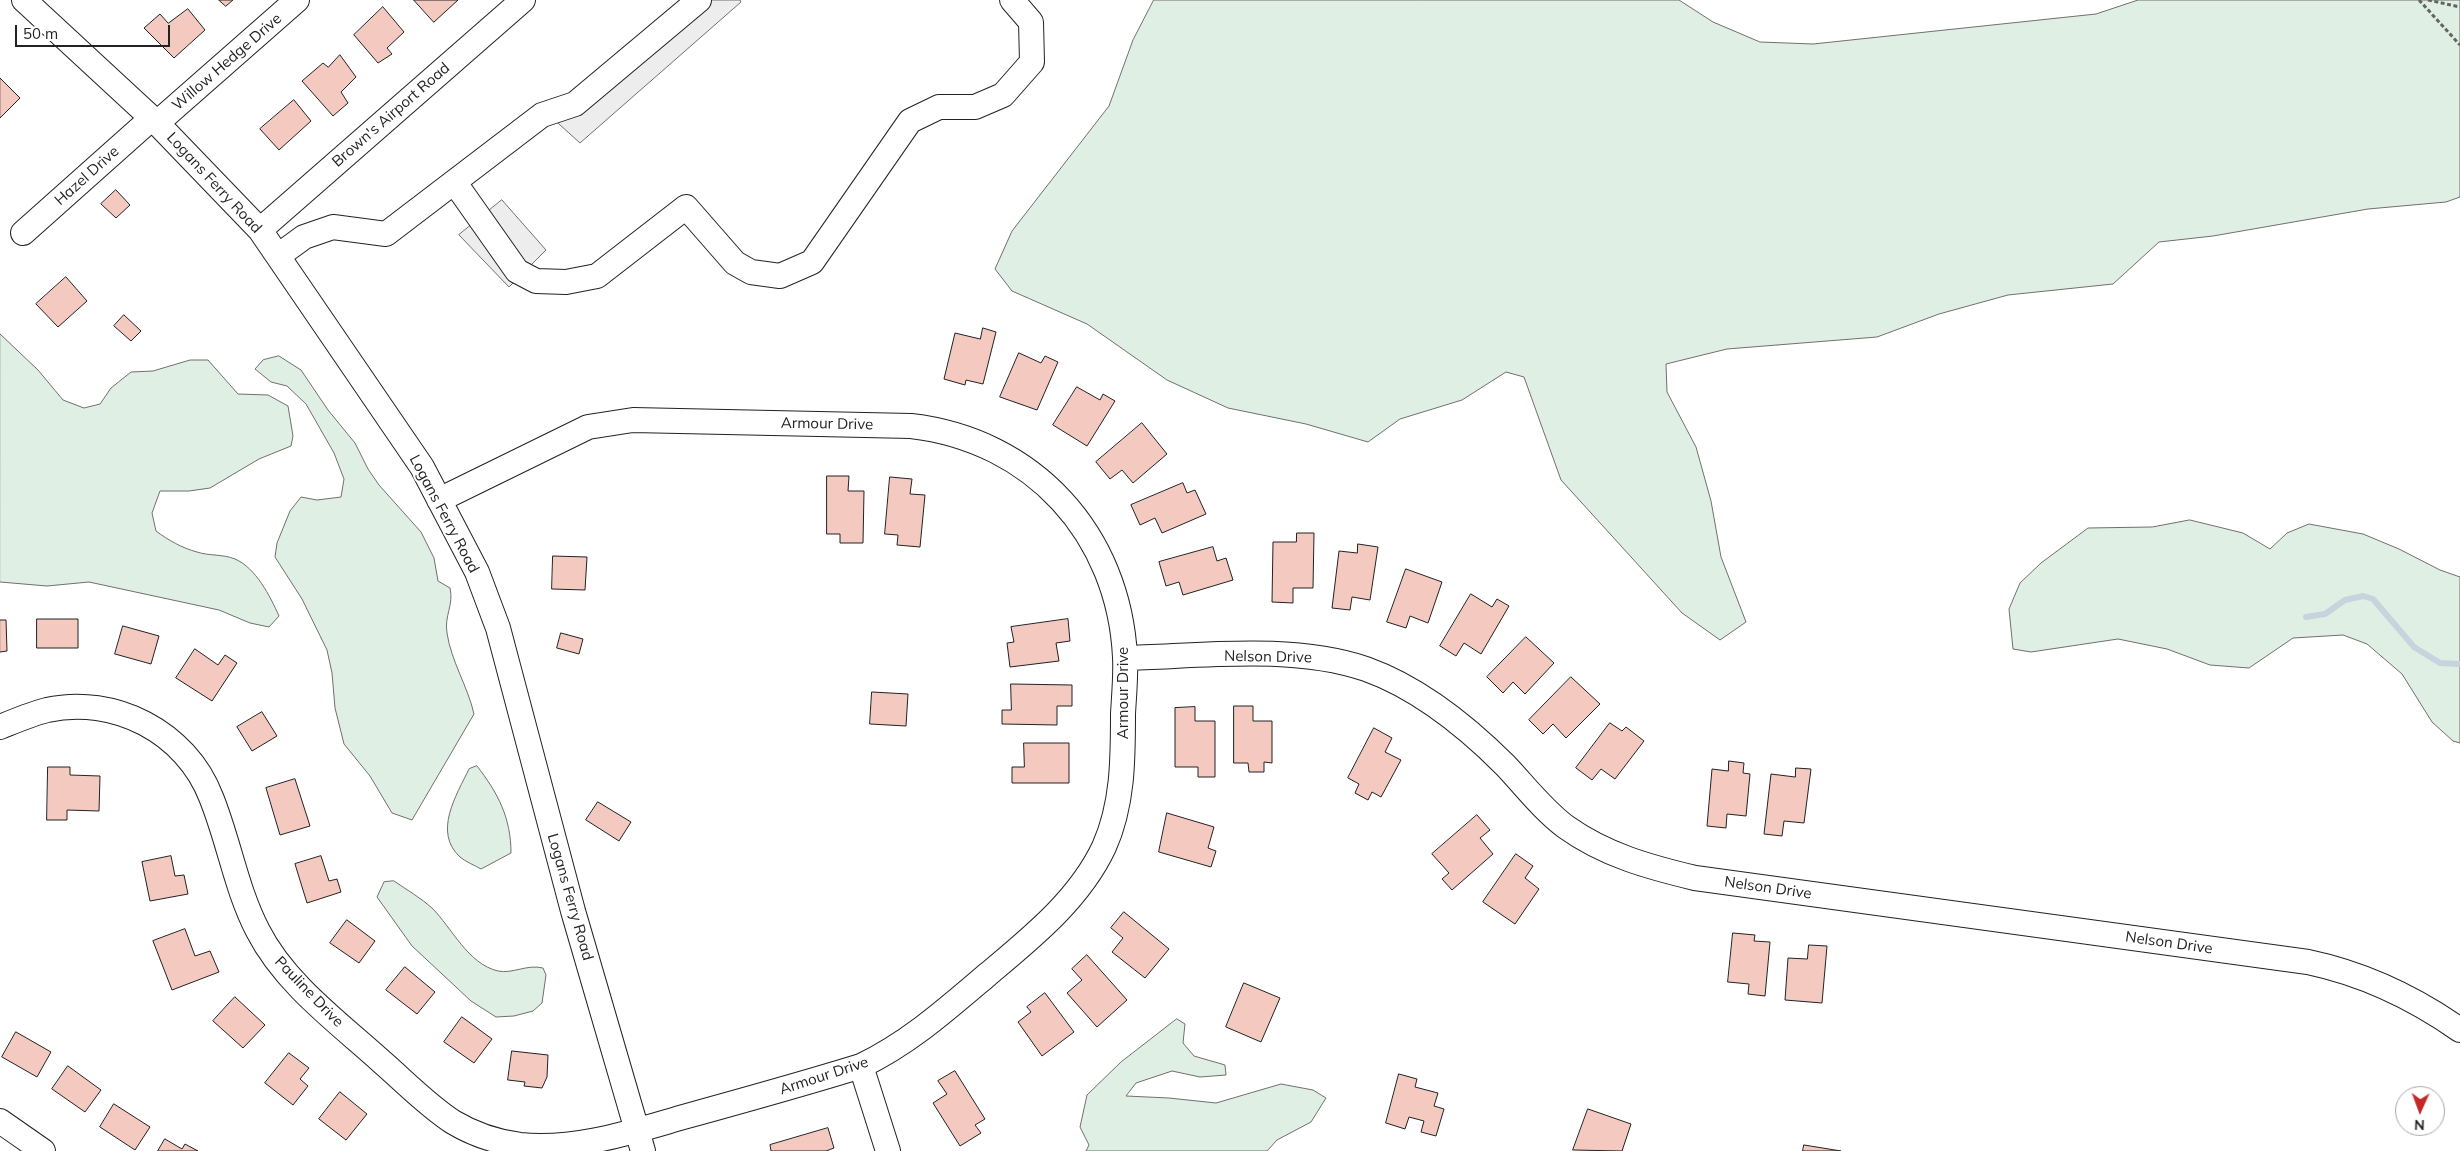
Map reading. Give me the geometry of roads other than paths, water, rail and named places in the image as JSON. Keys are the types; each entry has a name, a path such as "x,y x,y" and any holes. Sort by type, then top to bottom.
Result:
{"street":[{"name":"Logans Ferry Road","path":"24,0 154,121 260,230 422,467 440,500 476,572 501,637 573,911 640,1141"},
{"name":"Willow Hedge Drive","path":"154,121 297,0"},
{"name":"Brown's Airport Road","path":"260,230 523,0"},
{"path":"278,256 304,237 333,227 386,234 542,115 575,104 699,0"},
{"path":"455,183 517,271 536,281 566,282 598,276 686,207 735,263 751,272 780,276 812,262 910,121 939,107 975,107 1002,95 1032,62 1031,22 1012,0"},
{"name":"Hazel Drive","path":"23,233 154,121"},
{"name":"Armour Drive","path":"440,500 565,437 588,427 612,422 633,420 911,426 954,433 988,447 1044,482 1076,516 1086,530 1112,586 1125,658 1123,758 1119,795 1104,847 1080,886 1053,917 1025,942 929,1024 897,1047 861,1066 640,1141"},
{"name":"Nelson Drive","path":"1125,658 1291,654 1335,661 1367,670 1414,692 1464,727 1489,750 1544,808 1565,826 1591,843 1643,865 1695,878 2318,964 2337,968 2398,992 2432,1010 2460,1030"},
{"name":"Pauline Drive","path":"0,727 47,710 70,707 101,708 127,714 144,722 179,747 203,777 214,805 248,911 262,940 281,967 313,1000 436,1110 455,1123 485,1136 519,1145 538,1147 640,1141"},
{"path":"861,1066 888,1151"},
{"path":"0,1120 43,1151"}],"waterway":[{"path":"2306,617 2325,614 2345,600 2363,596 2373,599 2414,647 2440,663 2460,664"}]}
